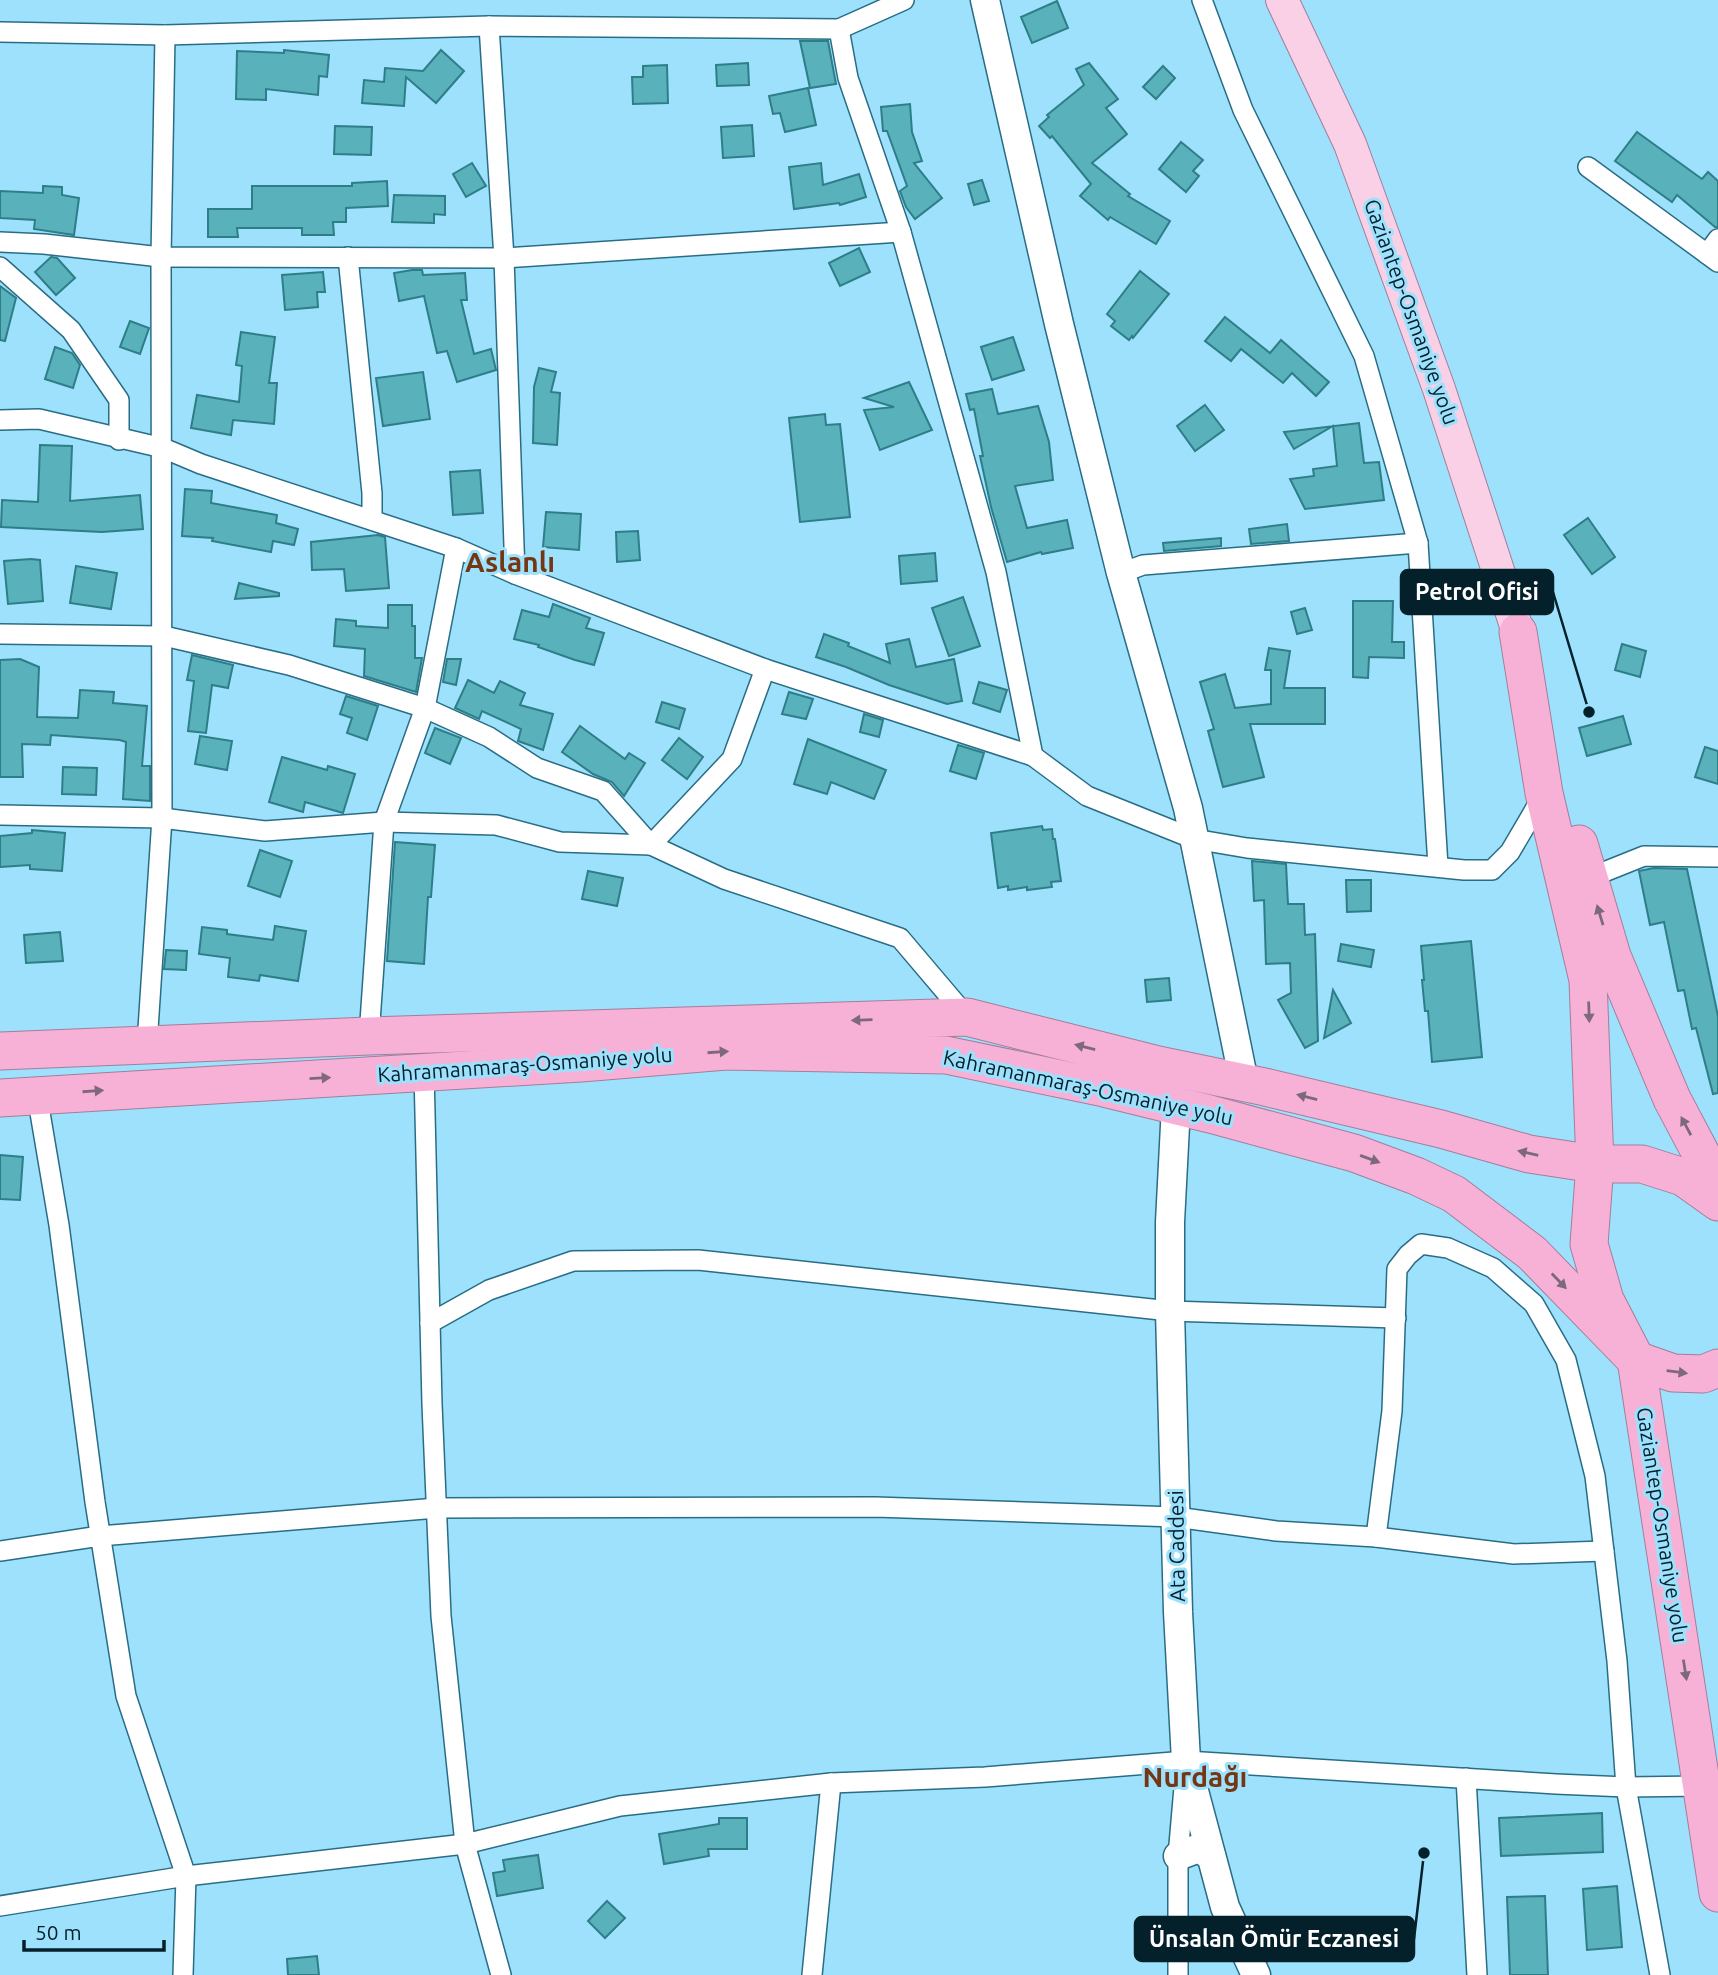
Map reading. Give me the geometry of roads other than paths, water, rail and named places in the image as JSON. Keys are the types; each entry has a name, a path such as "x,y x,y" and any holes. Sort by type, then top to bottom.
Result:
{"highway":[{"name":"Gaziantep-Osmaniye yolu","path":"1518,632 1544,793 1588,980 1595,1164 1589,1244 1605,1300 1636,1360 1718,1893"},
{"path":"1518,632 1612,956 1672,1099 1718,1185"},
{"name":"Kahramanmaraş-Osmaniye yolu","path":"0,1051 369,1035 967,1017 1154,1064 1244,1082 1441,1129 1529,1154 1595,1164 1642,1164 1683,1177 1718,1202"},
{"name":"Kahramanmaraş-Osmaniye yolu","path":"0,1098 726,1051 946,1055 1176,1106 1354,1153 1416,1176 1454,1194 1532,1253 1636,1360 1672,1373 1703,1374 1718,1368"}],"main road":[{"name":"Gaziantep-Osmaniye yolu","path":"1282,0 1350,144 1439,389 1518,632"}],"street":[{"path":"0,32 165,35 489,26 839,29 904,0"},
{"path":"985,0 1059,324 1121,573 1195,839 1244,1082"},
{"path":"1202,0 1243,110 1364,356 1418,543 1438,866"},
{"path":"489,26 504,258 515,574"},
{"path":"839,29 848,78 901,232 996,572 1033,756"},
{"path":"147,1044 162,818 164,636 161,257 165,35"},
{"path":"1588,167 1714,252"},
{"path":"0,242 161,257 504,258 901,232"},
{"path":"348,257 370,465 372,520"},
{"path":"0,267 71,330 118,400 119,439"},
{"path":"0,419 38,419 163,448 201,464 456,548 515,574 765,669 1033,756 1087,796 1195,839 1247,848 1464,870 1492,870 1510,852 1544,793"},
{"path":"1121,573 1143,565 1418,543"},
{"path":"369,1035 384,822 425,708 456,548"},
{"path":"0,634 164,636 289,665 425,708 489,737 537,768 603,791 651,845"},
{"path":"651,845 732,760 765,669"},
{"path":"0,815 162,818 265,831 384,822 496,825 560,842 651,845 724,879 900,938 967,1017"},
{"path":"1589,878 1644,856 1718,857"},
{"path":"424,1072 441,1616 465,1844 501,1975"},
{"path":"37,1095 59,1225 100,1536 126,1696 186,1876 183,1975"},
{"name":"Ata Caddesi","path":"1176,1106 1170,1222 1170,1311 1178,1612 1186,1761 1225,1907 1256,1975"},
{"path":"1376,1537 1392,1411 1397,1269 1421,1244 1448,1248 1493,1268 1534,1304 1566,1360 1595,1476 1617,1661 1626,1787 1660,1975"},
{"path":"430,1323 489,1290 573,1261 698,1260 1170,1311 1396,1318"},
{"path":"0,1551 100,1536 437,1508 875,1507 1176,1517 1276,1531 1376,1537 1514,1554 1604,1551"},
{"path":"0,1906 186,1876 465,1844 621,1806 831,1783 985,1777 1186,1761 1626,1787 1703,1786"},
{"path":"1178,1975 1178,1856 1186,1761"},
{"path":"1466,1778 1477,1975"},
{"path":"812,1975 831,1783"},
{"path":"1178,1856 1199,1848 1211,1856"}],"place":[{"name":"Petrol Ofisi","path":"1589,712"},
{"name":"Ünsalan Ömür Eczanesi","path":"1424,1853"}],"district":[{"name":"Aslanlı","path":"510,562"},
{"name":"Nurdağı","path":"1195,1777"}]}
